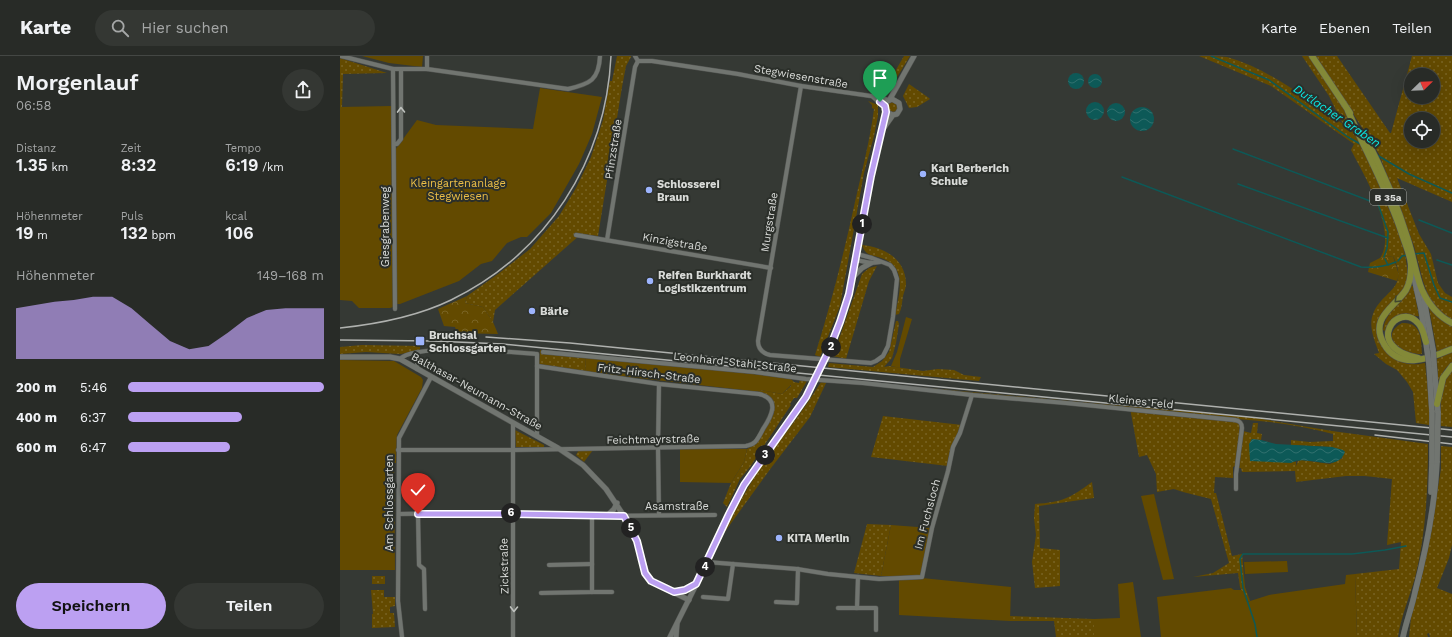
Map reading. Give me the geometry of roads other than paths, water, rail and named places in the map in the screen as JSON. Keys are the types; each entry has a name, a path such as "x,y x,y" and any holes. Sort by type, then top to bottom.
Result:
{"main road":[{"name":"B 35a","path":"1312,56 1361,128 1376,158 1392,196 1406,240 1421,309 1426,342 1430,350"},
{"name":"B 35a","path":"1348,111 1389,198 1406,240"},
{"name":"B 35a","path":"1411,261 1422,289 1437,404 1435,413"},
{"path":"1411,261 1410,278 1406,290 1387,310 1380,325 1383,343 1391,352 1409,361 1424,359 1452,349"},
{"path":"1422,289 1433,308 1452,323"},
{"path":"1424,359 1404,354 1392,346 1388,337 1389,328 1398,318 1410,318 1415,320 1421,326 1426,342"},
{"name":"B 35a","path":"1403,637 1421,570 1432,507 1435,413 1432,364"},
{"path":"1437,404 1443,378 1452,366"},
{"name":"B 35a","path":"1406,626 1407,637"}],"street":[{"path":"341,56 393,69 427,69 568,90 580,87 591,81 597,75 600,56"},
{"path":"427,56 427,69"},
{"path":"635,56 638,61"},
{"path":"670,637 707,562 732,506 752,473 806,397 829,350 840,322 857,257 871,176 886,109 889,100 914,56"},
{"name":"Stegwiesenstraße","path":"638,61 652,61 738,74 889,100"},
{"name":"Pfinzstraße","path":"606,240 635,67 638,61"},
{"name":"Giesgrabenweg","path":"393,69 395,309"},
{"name":"Giesgrabenweg","path":"394,144 397,144 402,139 401,70"},
{"path":"882,132 893,115 897,114 900,110 898,101 899,84"},
{"name":"Murgstraße","path":"801,86 758,344 762,352 770,355 852,362 871,363 880,359 888,346 897,279 894,270 890,265 880,262"},
{"name":"Stegwiesenstraße","path":"872,96 886,109"},
{"path":"889,100 898,101"},
{"path":"886,109 893,115"},
{"name":"Kinzigstraße","path":"576,235 771,268"},
{"path":"857,257 880,262"},
{"path":"857,257 871,263"},
{"path":"852,278 862,268 871,263 880,262"},
{"path":"400,359 402,356 418,353 456,349 537,354 537,436"},
{"name":"Leonhard-Stahl-Straße","path":"543,352 972,395"},
{"path":"417,369 418,353"},
{"name":"Balthasar-Neumann-Straße","path":"340,357 393,357 400,359 574,458 593,474 617,503 637,541 645,573 648,578 654,583 689,600"},
{"name":"Fritz-Hirsch-Straße","path":"537,366 659,384 759,394 766,396 770,400 772,414 755,442 746,446"},
{"name":"Am Schlossgarten","path":"402,637 398,601 398,450 400,433 431,377"},
{"path":"659,384 659,515"},
{"name":"Kleines Feld","path":"972,395 1066,402 1239,421 1242,423 1242,428 1236,474 1236,489"},
{"name":"Im Fuchsloch","path":"707,562 798,569 828,574 879,579 922,577 932,528 953,447 960,434 972,395"},
{"name":"Zickstraße","path":"513,423 513,637"},
{"name":"Feichtmayrstraße","path":"561,450 746,446"},
{"path":"398,450 561,450"},
{"path":"607,516 614,509 617,503"},
{"name":"Asamstraße","path":"398,514 592,516 715,515"},
{"path":"418,514 419,565 424,569 425,609"},
{"path":"592,516 592,592"},
{"path":"549,565 592,564"},
{"path":"703,597 728,599 733,564"},
{"path":"776,602 797,602 798,569"},
{"path":"857,608 858,577"},
{"path":"674,592 685,590 696,584"},
{"path":"541,593 612,592"},
{"path":"838,608 876,608 876,630"},
{"path":"677,623 678,635"}],"water":[{"path":"1073,73 1079,73 1084,78 1082,87 1079,89 1073,89 1068,84 1068,78"},
{"path":"1095,74 1100,76 1102,81 1100,86 1095,88 1090,86 1088,81 1090,76"},
{"path":"1095,102 1101,105 1104,111 1101,117 1095,120 1089,117 1086,111 1089,105"},
{"path":"1116,103 1122,106 1125,112 1122,118 1116,121 1110,118 1107,112 1110,106"},
{"path":"1142,107 1151,110 1154,119 1151,128 1142,131 1133,128 1130,119 1133,110"},
{"path":"1252,439 1276,444 1332,447 1345,452 1341,459 1328,463 1305,460 1291,463 1250,461 1249,444"}],"waterway":[{"name":"Dutlacher Graben","path":"1211,56 1269,80 1348,137 1362,145"},
{"path":"1233,149 1378,204 1388,232 1387,248 1384,257"},
{"name":"Dutlacher Graben","path":"1377,155 1409,174 1452,193"},
{"path":"1122,177 1361,267 1378,267 1396,262"},
{"path":"1238,184 1388,238"},
{"path":"1419,220 1452,233"},
{"path":"1413,254 1424,253 1434,285 1440,298 1452,302"},
{"path":"1398,261 1402,256 1408,255"},
{"path":"1385,259 1388,265"},
{"path":"1437,260 1452,265"},
{"path":"1257,637 1255,624 1243,588 1240,559 1243,554 1352,554 1406,546"}],"railway":[{"path":"340,328 397,319 424,311 451,300 485,281 515,257 542,230 565,200 583,167 597,132 607,95 611,56"},
{"path":"486,337 570,343 1452,430"},
{"path":"340,340 433,341 503,344 1452,437"},
{"path":"1375,435 1452,444"}],"place":[{"name":"Karl Berberich Schule","path":"923,174"},
{"name":"Schlosserei Braun","path":"649,190"},
{"name":"Reifen Burkhardt Logistikzentrum","path":"650,281"},
{"name":"Bärle","path":"532,311"},
{"name":"Bruchsal Schlossgarten","path":"420,341"},
{"name":"KITA Merlin","path":"779,538"}],"park label":[{"name":"Kleingartenanlage Stegwiesen","path":"458,189"}]}
